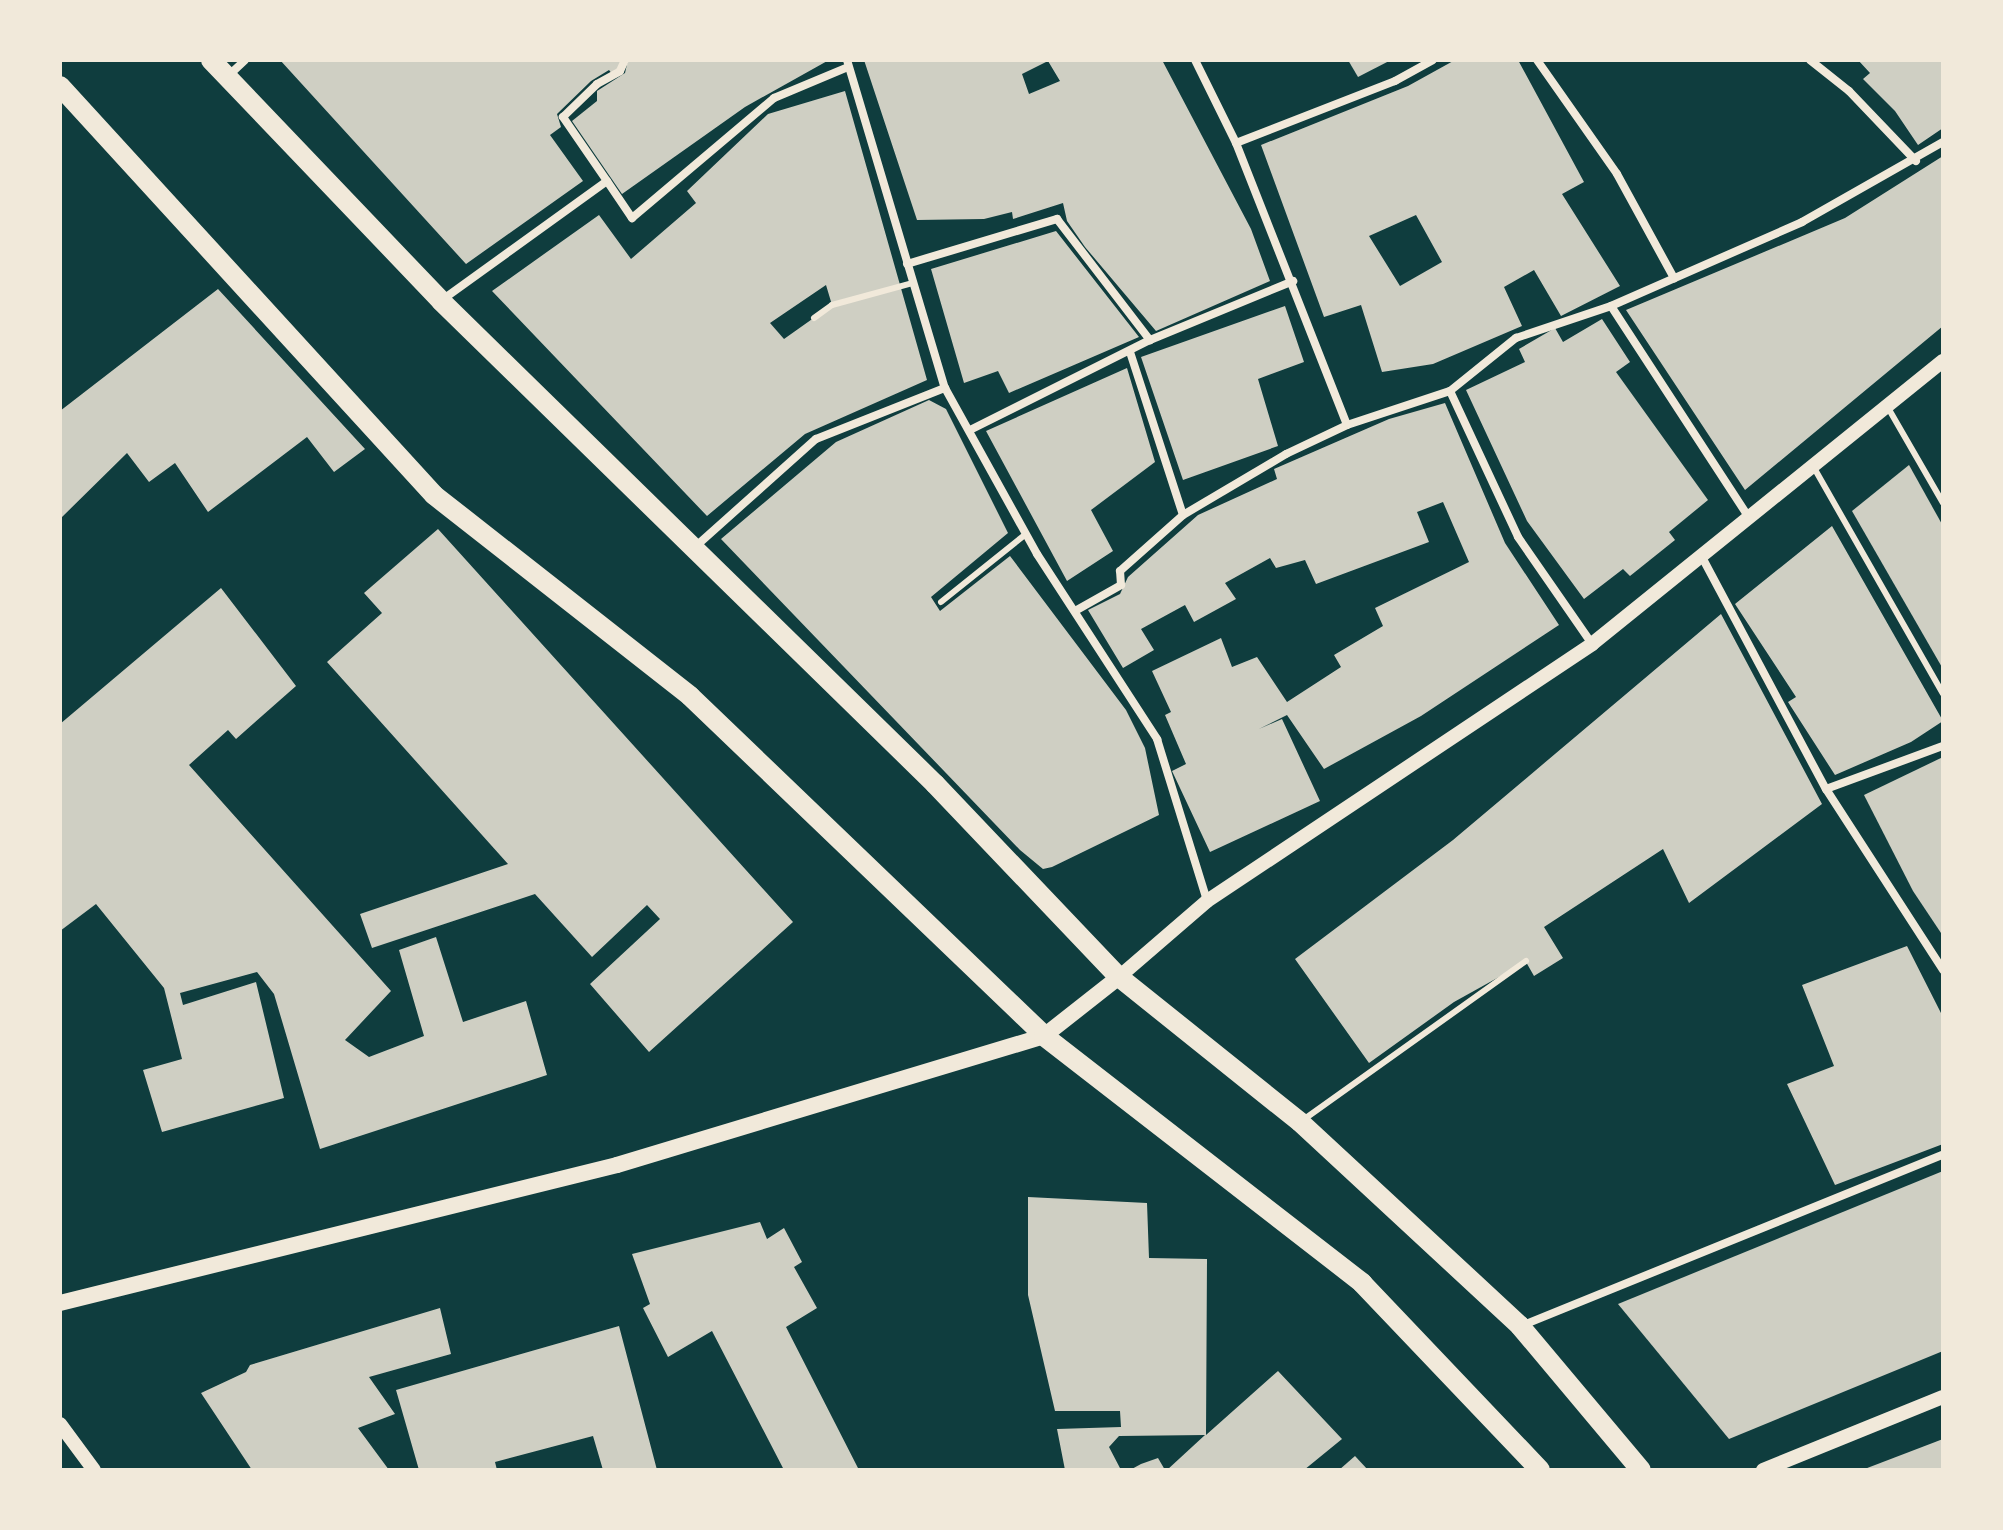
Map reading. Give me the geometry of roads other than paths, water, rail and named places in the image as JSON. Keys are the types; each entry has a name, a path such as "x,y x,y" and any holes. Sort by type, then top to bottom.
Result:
{"main road":[{"path":"211,60 441,301 695,547 1119,977 1300,1122 1520,1326 1641,1470"},
{"path":"60,86 434,495 690,696 1044,1036 1362,1283 1540,1470"},
{"path":"60,1303 617,1165 1044,1036 1119,977"}],"street":[{"path":"227,78 245,60"},
{"path":"625,60 620,71 597,84 563,117 632,218 774,98 847,64 945,388 972,429 1026,534 1157,739 1207,901"},
{"path":"1195,60 1236,143 1293,281 1347,425"},
{"path":"1236,143 1395,81 1433,60"},
{"path":"1537,60 1617,174 1674,278"},
{"path":"1810,60 1849,91 1916,161"},
{"path":"1075,611 1121,585 1120,571 1183,515 1347,425 1450,391 1516,338 1611,306 1802,222 1916,161 1943,142"},
{"path":"441,301 607,181"},
{"path":"907,264 1057,219 1150,340"},
{"path":"972,429 1150,340 1293,281"},
{"path":"1611,306 1751,520"},
{"path":"1130,352 1183,515"},
{"path":"1119,977 1207,901 1592,644 1703,559 1943,361"},
{"path":"695,547 816,439 945,388"},
{"path":"1450,391 1518,537 1592,644"},
{"path":"1703,559 1826,789 1943,970"},
{"path":"1826,789 1943,746"},
{"path":"1520,1326 1943,1155"},
{"path":"1763,1470 1943,1397"},
{"path":"60,1424 94,1470"}],"lane":[{"path":"814,318 832,305 913,283"},
{"path":"1887,406 1943,503"},
{"path":"1813,466 1943,694"},
{"path":"941,602 1026,534"},
{"path":"1300,1122 1526,961"}]}
